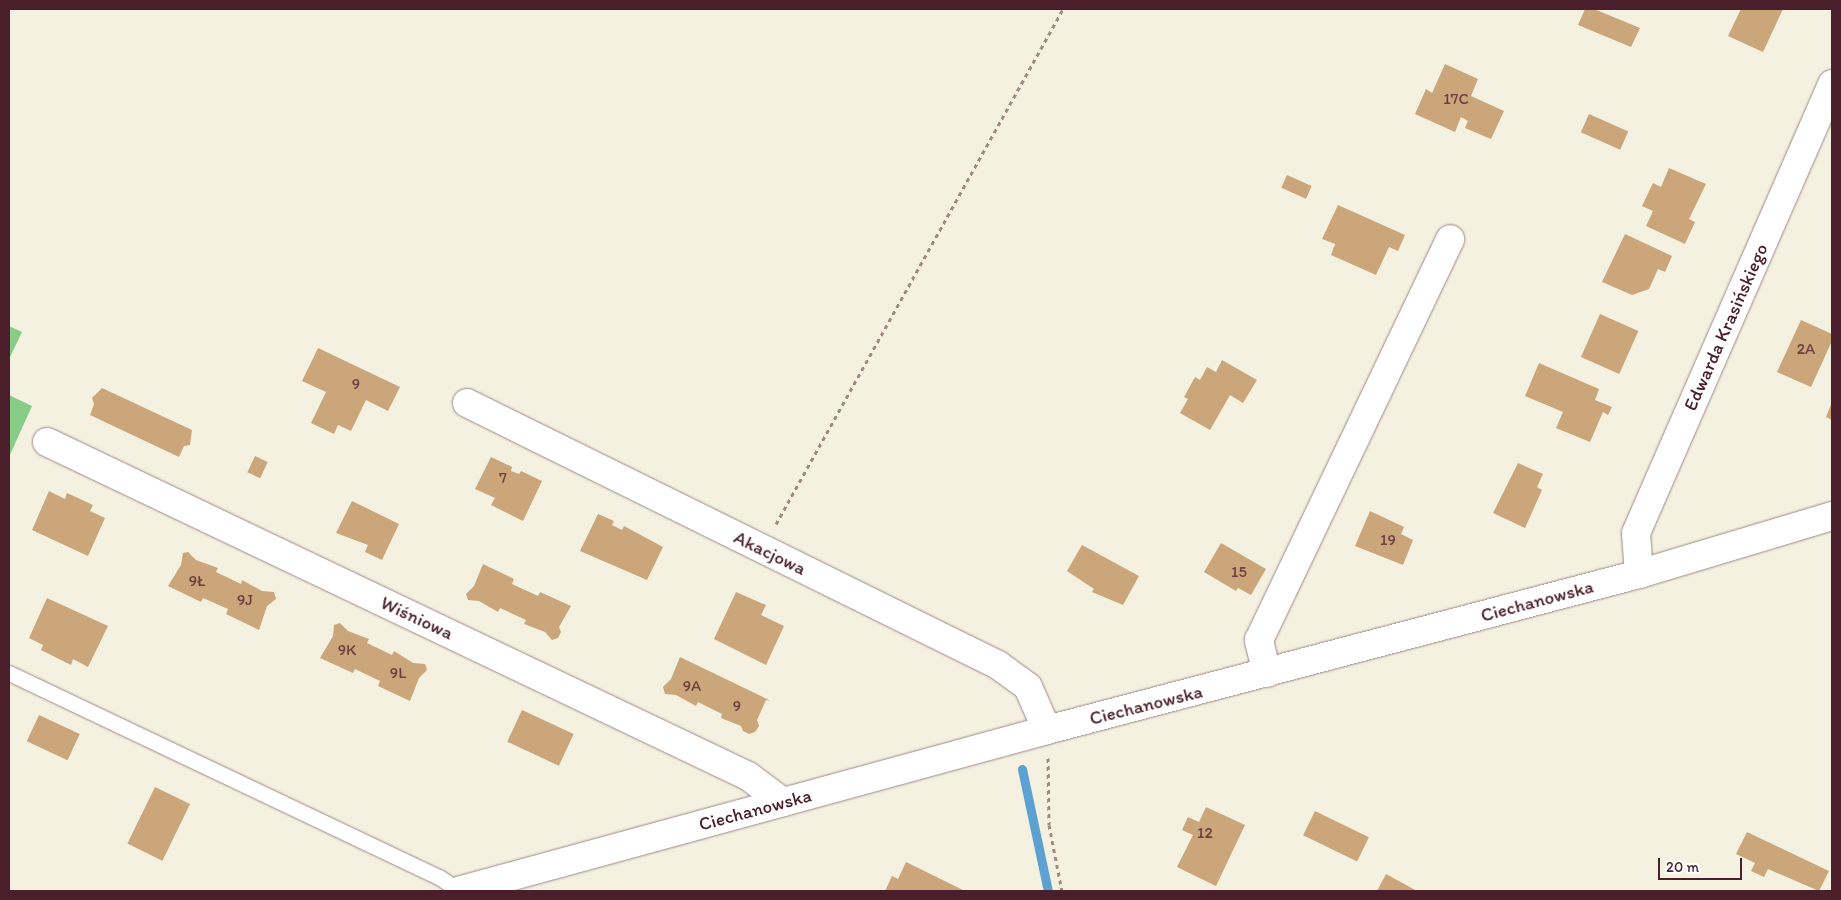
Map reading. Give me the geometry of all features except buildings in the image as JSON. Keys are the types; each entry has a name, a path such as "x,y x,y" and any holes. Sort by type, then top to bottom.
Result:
{"street":[{"name":"Edwarda Krasińskiego","path":"1639,574 1636,533 1832,84"},
{"path":"1267,673 1259,640 1450,239"},
{"name":"Akacjowa","path":"467,403 998,665 1028,687 1047,730"},
{"name":"Wiśniowa","path":"46,442 748,776 783,802"},
{"name":"Ciechanowska","path":"459,891 1047,730 1639,574 1832,516"}],"lane":[{"path":"9,673 439,877 459,891"}],"path":[{"path":"761,549 1063,9"},
{"path":"1047,730 1049,825 1062,891"}],"green space":[{"path":"9,326 22,332 9,359"},
{"path":"9,395 32,406 9,457"}],"waterway":[{"path":"1022,769 1048,891"}]}
